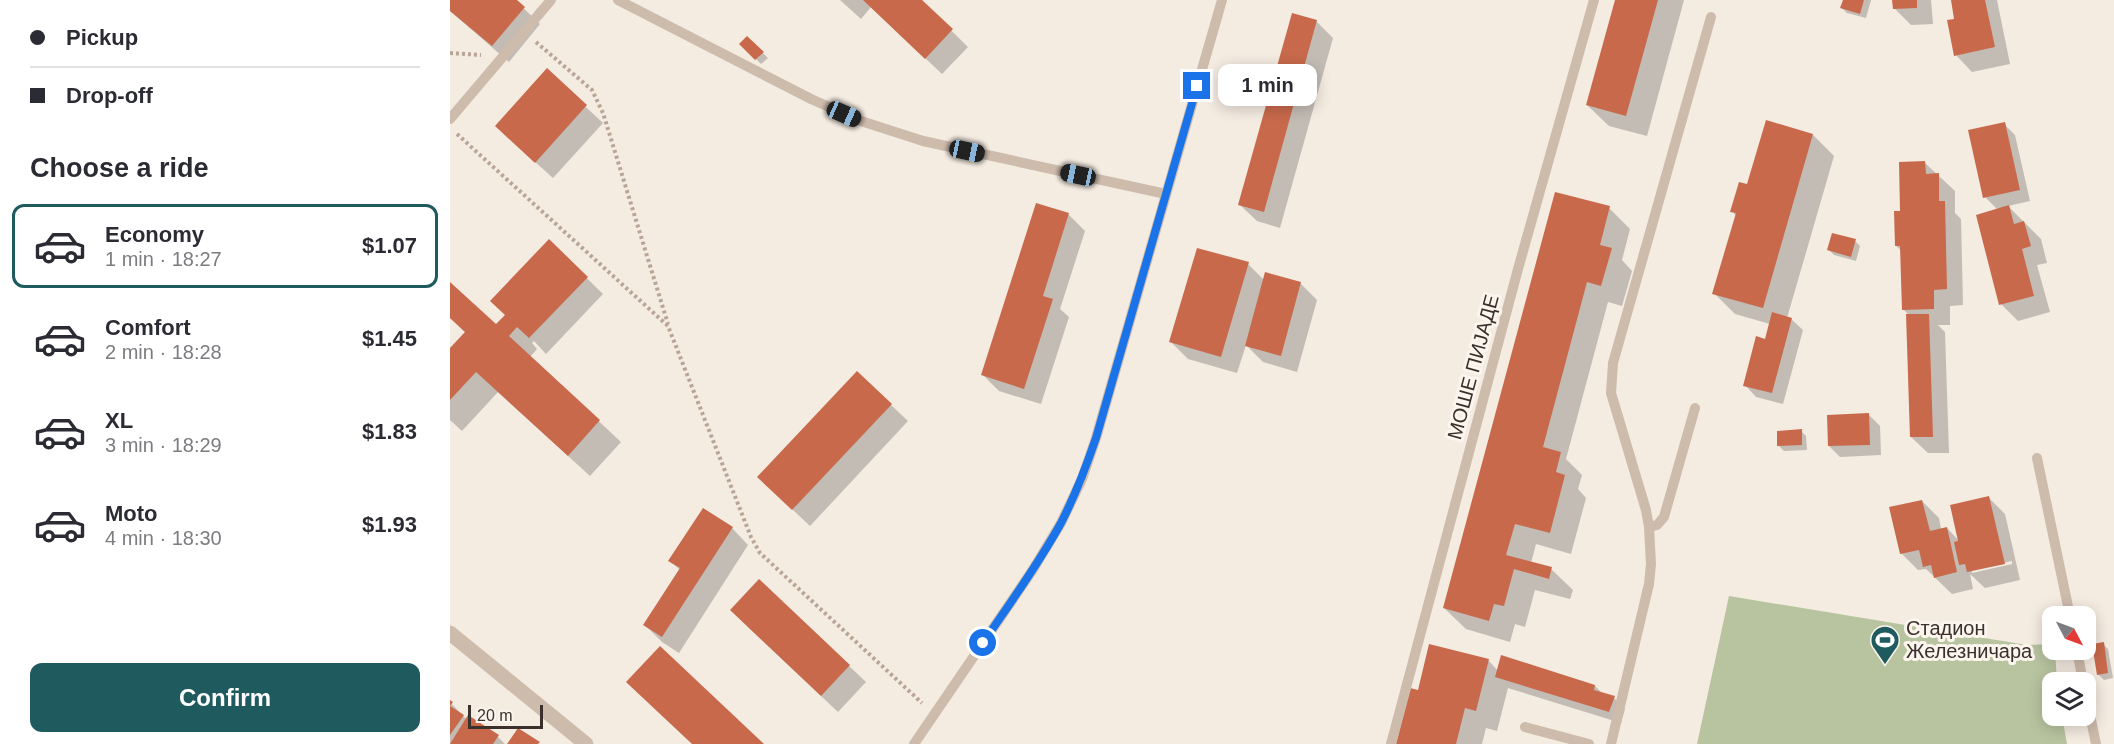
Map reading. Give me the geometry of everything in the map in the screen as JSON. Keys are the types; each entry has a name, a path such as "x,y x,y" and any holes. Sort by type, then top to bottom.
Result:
{"street":[{"path":"450,633 586,744"}],"lane":[{"path":"450,119 551,0"},
{"path":"618,0 811,99 861,121 923,141 1166,194"},
{"path":"914,744 1032,571 1061,523 1082,479 1096,438 1222,0"},
{"name":"МОШЕ ПИЈАДЕ","path":"1391,744 1518,269 1594,0"},
{"path":"1611,744 1651,564 1646,510 1611,393 1613,363 1711,17"},
{"path":"1649,527 1657,525 1664,517 1695,408"},
{"path":"2037,458 2068,606"},
{"path":"2092,726 2096,744"},
{"path":"1525,727 1588,744"}],"path":[{"path":"524,32 592,90 603,113 669,326 751,537 760,553 935,714"},
{"path":"450,53 502,57"},
{"path":"450,127 669,326"}],"green space":[{"name":"Стадион Железничара","path":"1729,596 2027,645 2042,644 2042,660 2056,660 2056,672 2042,672 2042,726 2064,726 2067,744 1697,744"}],"building":[{"path":"450,0 517,0 525,7 492,46 450,11"},
{"path":"863,0 922,0 953,29 925,59"},
{"path":"1615,0 1658,0 1626,116 1586,105"},
{"path":"1843,0 1864,0 1860,14 1840,8"},
{"path":"1892,0 1917,0 1917,8 1893,9"},
{"path":"1951,0 1985,0 1995,47 1954,56 1947,20 1954,19"},
{"path":"1292,13 1317,20 1264,212 1238,205"},
{"path":"747,36 764,52 755,60 739,44"},
{"path":"547,68 587,105 535,163 495,126"},
{"path":"1766,120 1813,134 1763,308 1712,294 1736,213 1730,212 1739,182 1747,184"},
{"path":"2005,122 2020,190 1983,198 1968,130"},
{"path":"1925,161 1926,174 1939,173 1939,201 1945,201 1947,289 1934,290 1934,309 1902,310 1900,246 1895,246 1894,211 1900,211 1899,162"},
{"path":"1555,192 1610,206 1600,245 1612,248 1601,286 1587,282 1543,447 1561,452 1556,472 1565,475 1550,533 1515,524 1506,555 1552,567 1549,579 1514,569 1504,606 1494,604 1489,621 1443,608"},
{"path":"1036,203 1069,213 1043,296 1053,299 1024,389 981,375"},
{"path":"2009,205 2014,224 2024,221 2031,246 2022,249 2034,296 1999,305 1976,215"},
{"path":"1832,233 1856,239 1851,257 1827,250"},
{"path":"549,239 588,277 529,338 517,327 509,336 600,420 568,456 476,372 450,400 450,348 465,332 450,318 450,282 496,324 505,315 490,301"},
{"path":"1197,248 1249,262 1221,357 1169,342"},
{"path":"1265,272 1301,282 1281,356 1245,346"},
{"path":"1772,312 1792,318 1772,393 1743,386 1756,336 1765,339"},
{"path":"1906,314 1929,314 1933,437 1910,437"},
{"path":"857,371 892,404 792,510 757,477"},
{"path":"1869,413 1870,445 1828,446 1827,415"},
{"path":"1802,429 1802,445 1777,446 1777,431"},
{"path":"1989,496 2005,564 1967,572 1965,564 1959,565 1954,542 1958,541 1950,505"},
{"path":"1922,500 1930,531 1947,527 1957,572 1934,578 1931,565 1923,567 1919,550 1900,554 1889,507"},
{"path":"703,508 733,527 662,637 643,625 680,568 668,561"},
{"path":"759,579 850,665 821,696 730,610"},
{"path":"2104,642 2108,673 2097,675 2095,660 2096,643"},
{"path":"1429,644 1489,659 1476,711 1465,708 1456,744 1396,744 1410,688 1418,690"},
{"path":"660,646 764,744 692,744 626,682"},
{"path":"1501,655 1595,685 1594,690 1615,696 1609,712 1495,677"},
{"path":"450,706 464,715 450,735"},
{"path":"468,715 499,735 493,744 450,744"},
{"path":"518,728 540,742 538,744 507,744"}],"place":[{"name":"Стадион Железничара","path":"1885,666"}],"route":[{"path":"983,643 1032,571 1061,523 1082,479 1096,438 1197,86"}]}
